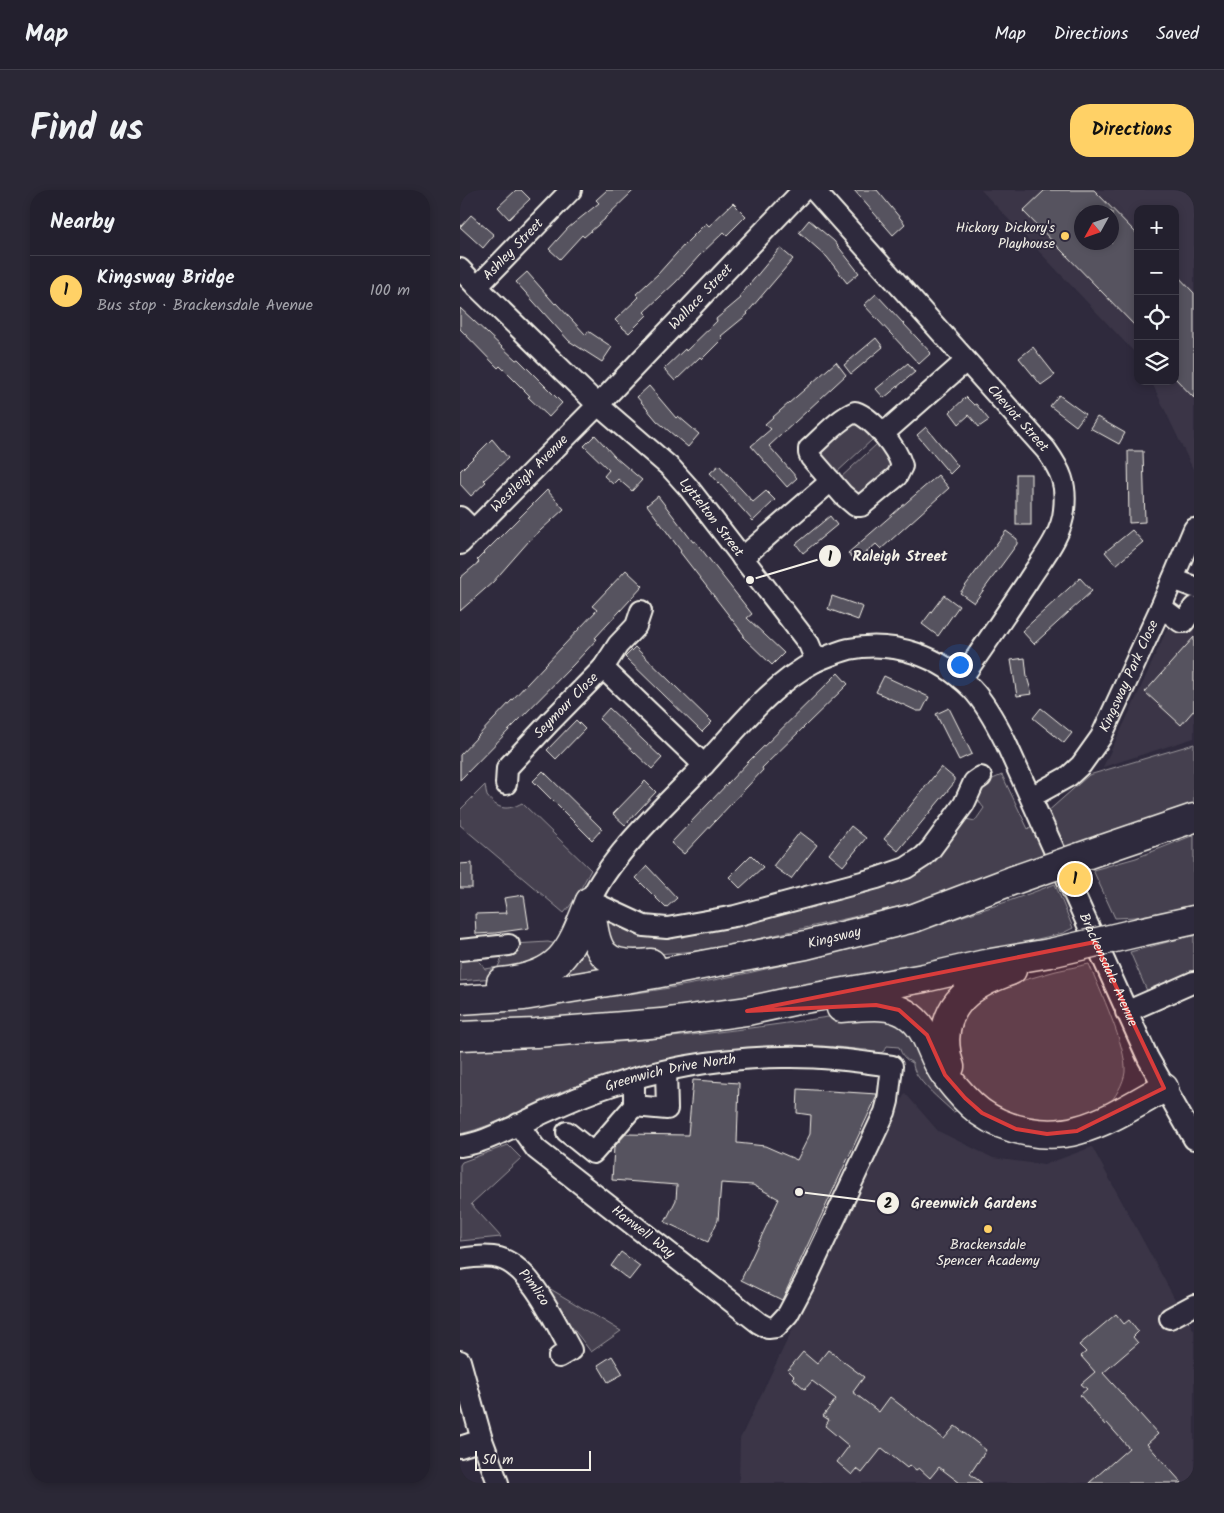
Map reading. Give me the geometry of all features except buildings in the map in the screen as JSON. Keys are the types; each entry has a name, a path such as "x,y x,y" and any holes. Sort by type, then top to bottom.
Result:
{"highway":[{"name":"Kingsway","path":"460,1000 524,996 655,974 806,945 914,918 1014,880 1194,818"},
{"path":"590,901 594,934 600,948 611,960 619,964 643,964 708,957 753,956"},
{"path":"460,987 504,982 531,976 548,969 562,958 572,945 590,901"},
{"path":"460,1036 536,1034 662,1023 748,1011 1048,953 1194,920"},
{"path":"954,1084 945,1042 945,1031 956,1005 964,995 977,985 1048,953"},
{"path":"748,1011 876,1005 899,1010 917,1022 927,1035 940,1066 972,1106 996,1122 1016,1129 1047,1134 1062,1134 1089,1127 1164,1088"}],"street":[{"name":"Ashley Street","path":"477,287 571,190"},
{"name":"Wallace Street","path":"598,405 803,190"},
{"name":"Cheviot Street","path":"814,190 1050,456 1062,476 1065,499 1064,512 1055,540 988,642 961,679"},
{"name":"Lyttelton Street","path":"460,269 598,405 671,468 688,486 809,644 816,661"},
{"path":"883,434 966,361"},
{"name":"Westleigh Avenue","path":"464,530 598,405"},
{"path":"855,412 864,417 883,434 899,456 902,466 897,476 890,483 864,504 856,506 831,481 811,458 809,449 848,415 855,412"},
{"path":"742,558 831,481"},
{"name":"Kingsway Park Close","path":"1031,797 1069,776 1090,752 1111,718 1194,529"},
{"path":"1173,579 1194,587"},
{"path":"1161,607 1181,622 1184,622 1194,607"},
{"path":"603,668 618,645 636,626 641,611"},
{"path":"981,777 974,782 970,808 931,849 923,857 906,868 886,875 735,916 667,928 644,926 590,901 604,874 619,856 775,691 805,666 848,649 871,646 908,650 935,661 961,679 980,700 996,723 1031,797"},
{"name":"Seymour Close","path":"506,784 507,768 603,668 704,765"},
{"name":"Brackensdale Avenue","path":"1031,797 1126,1012 1164,1088 1194,1139"},
{"path":"460,950 490,955 509,945"},
{"path":"1126,1012 1194,982"},
{"name":"Greenwich Drive North","path":"460,1146 484,1140 604,1088 666,1071 732,1060 784,1057 842,1060 892,1066 889,1096 885,1112 805,1282 788,1314 776,1327"},
{"path":"634,1106 667,1109 666,1071"},
{"path":"567,1132 593,1154 634,1106 634,1079"},
{"name":"Hanwell Way","path":"518,1124 536,1149 565,1172 759,1323 768,1328 776,1327"},
{"name":"Pimlico","path":"460,1259 496,1257 514,1265 526,1275 571,1350 559,1358"},
{"path":"1170,1318 1194,1304"},
{"path":"460,1360 482,1440 498,1483"},
{"path":"460,1447 482,1440"}],"highlighted area":[{"path":"1095,942 1164,1088 1077,1131 1047,1134 1016,1129 982,1113 965,1098 945,1075 927,1035 899,1010 876,1005 747,1011"}],"shaded area":[{"path":"981,190 1194,190 1194,471 1153,385 1179,385 1179,205 1134,205 1134,352"},
{"path":"850,424 860,425 873,439 835,474 820,459 821,451"},
{"path":"878,443 892,459 890,471 863,496 851,494 838,480"},
{"path":"1194,569 1194,738 1103,767 1133,705"},
{"path":"1194,744 1194,803 1168,820 940,897 709,950 618,957 602,926 610,917 659,936 783,912 920,871 957,824 966,819 975,821 984,808 976,793 976,786 1002,775 1028,829 1089,775"},
{"path":"485,785 487,796 495,804 503,808 522,803 591,870 564,913 460,825 460,810"},
{"path":"1194,835 1194,906 1136,917 1115,918 1093,870 1136,858"},
{"path":"1055,884 1073,928 1063,933 899,972 686,1010 460,1026 460,1010 622,995 686,985 781,966 921,929"},
{"path":"1194,935 1194,973 1147,991 1130,952"},
{"path":"548,942 565,946 553,958 493,978 460,981 460,956 475,958 485,969 498,967 502,958 514,944"},
{"path":"592,949 611,969 548,978 581,952"},
{"path":"1089,964 1112,1018 1122,1048 1125,1072 1119,1090 1107,1105 1099,1110 1076,1117 1049,1121 1024,1120 1015,1118 997,1109 970,1086 957,1068 954,1059 954,1049 962,1007 982,992 1056,971"},
{"path":"976,976 939,1031 878,1000"},
{"path":"860,1012 896,1015 962,1109 953,1112 929,1089 917,1075 913,1063 907,1060 899,1047 887,1046 884,1051 876,1056 869,1055 867,1050 830,1046 801,1046 697,1055 624,1071 576,1086 490,1125 460,1134 460,1048 510,1048 611,1043 761,1027"},
{"name":"Brackensdale Spencer Academy","path":"905,1093 938,1131 993,1158 1044,1165 1092,1147 1177,1303 1194,1293 1194,1317 1188,1320 1194,1331 1194,1483 739,1483 740,1439"},
{"path":"508,1145 521,1158 471,1204 501,1237 460,1241 460,1165 462,1162"},
{"path":"537,1281 621,1331 591,1352"}],"place":[{"name":"Hickory Dickory's Playhouse","path":"1065,236"},
{"name":"Raleigh Street","path":"750,580"},
{"name":"Kingsway Bridge","path":"1075,879"},
{"name":"Greenwich Gardens","path":"799,1192"},
{"name":"Brackensdale Spencer Academy","path":"988,1229"}]}
